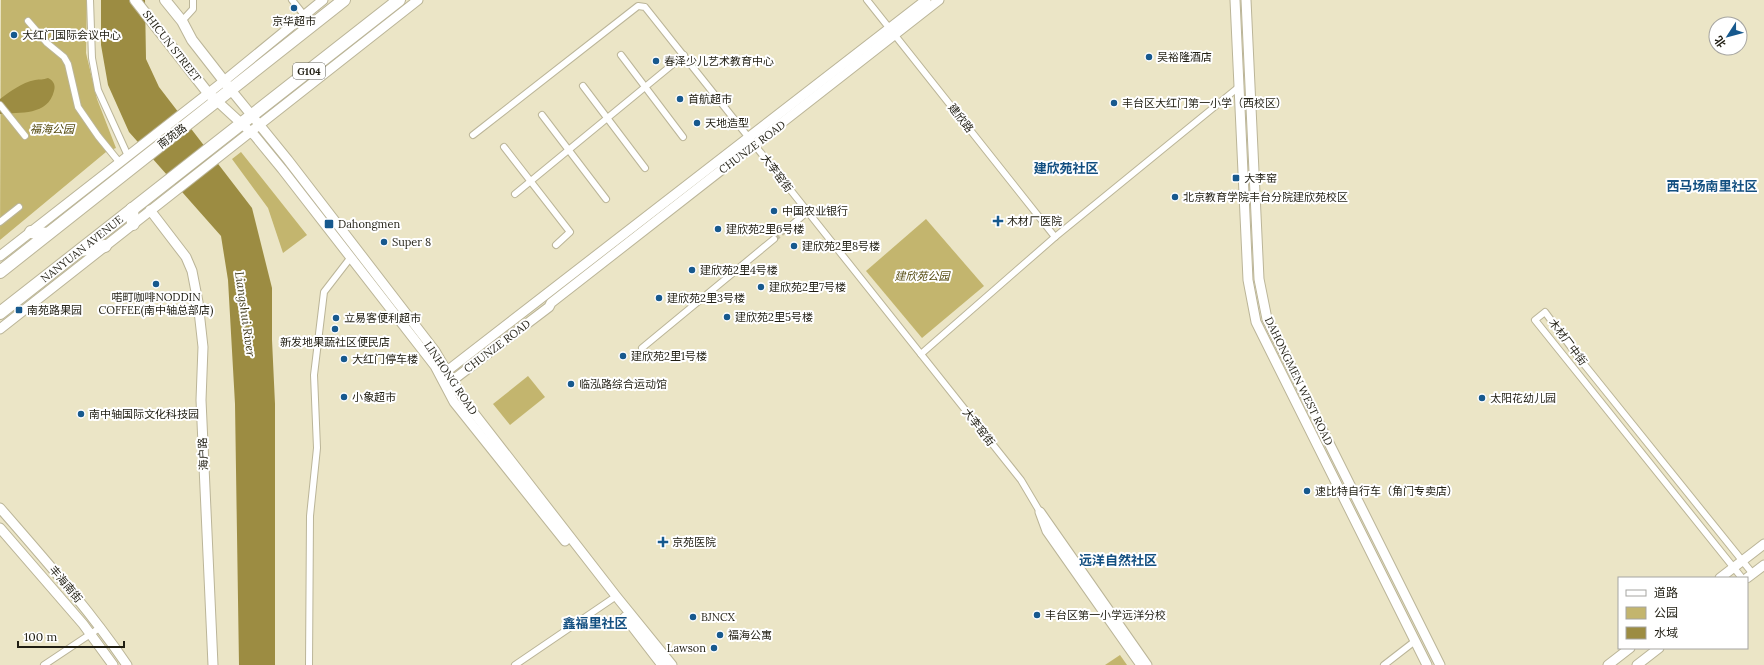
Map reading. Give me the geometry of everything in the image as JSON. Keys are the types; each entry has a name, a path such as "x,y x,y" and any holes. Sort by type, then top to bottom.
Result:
{"highway":[{"name":"南苑路","path":"0,272 74,212 140,153 227,85 344,0"},
{"name":"G104","path":"167,189 255,120 399,0"},
{"name":"NANYUAN AVENUE","path":"0,313 132,209 167,189"},
{"path":"74,212 76,197"},
{"path":"132,209 133,224"},
{"path":"31,232 47,234"},
{"path":"80,250 105,246"}],"main road":[{"name":"SHICUN STREET","path":"135,0 213,97"},
{"name":"SHICUN STREET","path":"165,0 182,21 192,40 227,85"}],"street":[{"path":"90,0 92,58 98,90 128,156"},
{"path":"182,21 193,9 193,0"},
{"path":"292,0 304,15"},
{"path":"227,85 304,15 323,0"},
{"path":"255,120 418,0"},
{"name":"建欣路","path":"867,0 1055,237"},
{"name":"CHUNZE ROAD","path":"892,32 926,0"},
{"name":"CHUNZE ROAD","path":"442,380 453,380 549,307 551,303 752,140 892,32 939,0"},
{"name":"DAHONGMEN WEST ROAD","path":"1235,0 1248,280 1256,322 1427,665"},
{"name":"DAHONGMEN WEST ROAD","path":"1246,0 1259,279 1267,319 1440,665"},
{"name":"大李窑街","path":"473,135 638,6 645,7 1021,480 1040,512 1147,665"},
{"path":"28,21 47,43 64,57 68,64 78,106 98,136 120,163"},
{"path":"621,55 683,136"},
{"path":"515,194 684,55"},
{"name":"LINHONG ROAD","path":"227,85 435,351 463,399 616,596 672,665"},
{"path":"583,86 645,168"},
{"path":"921,354 1055,237 1240,86"},
{"name":"LINHONG ROAD","path":"213,97 255,136 282,169 435,366 454,402 612,599 662,665"},
{"path":"0,105 25,136"},
{"path":"542,115 606,199"},
{"name":"CHUNZE ROAD","path":"442,380 448,371 544,298 735,147 752,140"},
{"path":"504,147 570,232 556,244"},
{"path":"0,256 128,156 140,153"},
{"path":"0,329 150,210 167,189"},
{"path":"0,222 19,207"},
{"name":"海户路","path":"150,210 186,256 192,271 198,302 203,347 201,400 212,665"},
{"path":"793,224 807,212"},
{"path":"642,348 774,239"},
{"path":"309,665 310,516 317,448 314,375 324,292 351,257"},
{"name":"木材厂中街","path":"1734,567 1535,320 1545,312 1584,364 1742,561 1750,576"},
{"name":"丰海南街","path":"0,508 101,627 127,665"},
{"name":"大李窑街","path":"1040,512 1047,531 1141,665"},
{"name":"丰海南街","path":"0,528 90,634 113,665"},
{"path":"1721,577 1764,544"},
{"path":"1750,576 1764,565"},
{"path":"1734,567 1741,577"},
{"path":"515,665 612,599"},
{"path":"44,665 101,627"},
{"path":"1384,665 1415,641"},
{"path":"1608,665 1629,649"},
{"path":"1637,665 1658,649"}],"green space":[{"name":"福海公园","path":"1,0 87,0 86,53 97,99 116,148 106,152 0,240"},
{"path":"241,152 307,235 283,253 268,208 232,159"},
{"name":"建欣苑公园","path":"926,219 984,286 922,338 866,271"},
{"path":"528,376 545,397 510,425 493,404"},
{"path":"1120,655 1127,665 1105,665"}],"water":[{"name":"Liangshui River","path":"101,0 145,0 146,59 159,87 252,208 272,288 272,340 275,404 275,665 239,665 235,404 228,280 221,236 129,132 108,85 101,45"},
{"path":"48,78 54,83 55,89 51,99 46,105 40,109 32,111 0,114 0,99 25,83"}],"tunnel":[{"path":"774,239 793,224"}],"place":[{"name":"京华超市","path":"294,8"},
{"name":"大红门国际会议中心","path":"14,35"},
{"name":"吴裕隆酒店","path":"1149,57"},
{"name":"春泽少儿艺术教育中心","path":"656,61"},
{"name":"首航超市","path":"680,99"},
{"name":"丰台区大红门第一小学（西校区）","path":"1114,103"},
{"name":"天地造型","path":"697,123"},
{"name":"大李窑","path":"1236,178"},
{"name":"北京教育学院丰台分院建欣苑校区","path":"1175,197"},
{"name":"中国农业银行","path":"774,211"},
{"name":"木材厂医院","path":"998,221"},
{"name":"Dahongmen","path":"329,224"},
{"name":"建欣苑2里6号楼","path":"718,229"},
{"name":"Super 8","path":"384,242"},
{"name":"建欣苑2里8号楼","path":"794,246"},
{"name":"建欣苑2里4号楼","path":"692,270"},
{"name":"喏町咖啡NODDIN COFFEE(南中轴总部店)","path":"156,284"},
{"name":"建欣苑2里7号楼","path":"761,287"},
{"name":"建欣苑2里3号楼","path":"659,298"},
{"name":"南苑路果园","path":"19,310"},
{"name":"建欣苑2里5号楼","path":"727,317"},
{"name":"立易客便利超市","path":"336,318"},
{"name":"新发地果蔬社区便民店","path":"335,329"},
{"name":"建欣苑2里1号楼","path":"623,356"},
{"name":"大红门停车楼","path":"344,359"},
{"name":"临泓路综合运动馆","path":"571,384"},
{"name":"小象超市","path":"344,397"},
{"name":"太阳花幼儿园","path":"1482,398"},
{"name":"南中轴国际文化科技园","path":"81,414"},
{"name":"速比特自行车（角门专卖店）","path":"1307,491"},
{"name":"京苑医院","path":"663,542"},
{"name":"丰台区第一小学远洋分校","path":"1037,615"},
{"name":"BJNCX","path":"693,617"},
{"name":"福海公寓","path":"720,635"},
{"name":"Lawson","path":"714,648"}],"district":[{"name":"建欣苑社区","path":"1066,168"},
{"name":"西马场南里社区","path":"1712,186"},
{"name":"远洋自然社区","path":"1118,560"},
{"name":"鑫福里社区","path":"595,623"}]}
